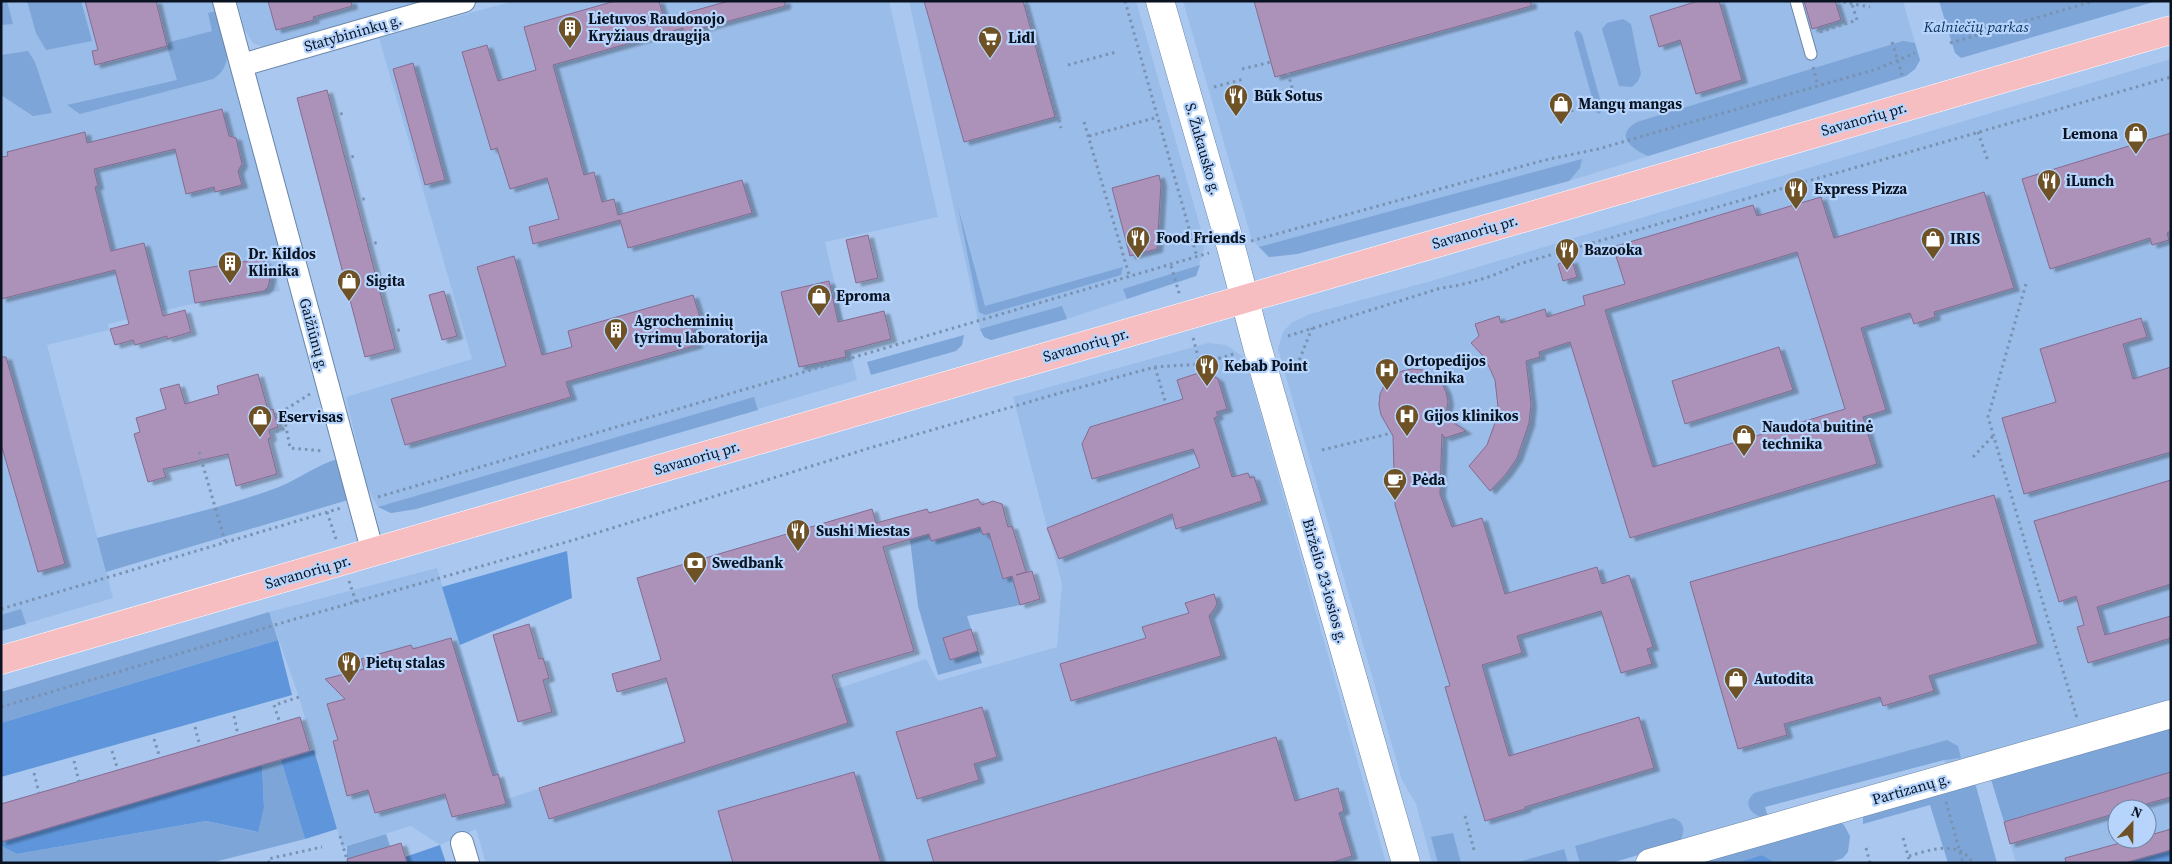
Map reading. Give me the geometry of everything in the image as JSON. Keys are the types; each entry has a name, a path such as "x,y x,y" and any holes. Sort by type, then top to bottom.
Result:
{"main road":[{"name":"S. Žukausko g.","path":"1160,1 1244,298"},
{"name":"Savanorių pr.","path":"1,660 2171,30"},
{"name":"Birželio 23-iosios g.","path":"1244,298 1406,863"},
{"name":"Partizanų g.","path":"1650,863 2171,714"}],"street":[{"name":"Gaižiūnų g.","path":"224,1 373,553"},
{"name":"Statybininkų g.","path":"242,65 464,1"}],"lane":[{"path":"1796,1 1811,54"}],"path":[{"path":"1026,1 1057,116 1062,128"},
{"path":"1,609 779,378 1198,257 1126,1"},
{"path":"1837,1 1870,7"},
{"path":"1950,43 2094,1"},
{"path":"1820,32 1857,20 1852,4"},
{"path":"1892,42 1902,75"},
{"path":"1068,65 1116,52"},
{"path":"1258,239 1545,160 1598,150 1877,69 1915,54"},
{"path":"1242,69 1271,62"},
{"path":"1288,73 1294,95"},
{"path":"1288,336 1440,288 1504,272 1519,264 2171,77"},
{"path":"1214,87 1244,79"},
{"path":"1556,118 1555,115 1585,107"},
{"path":"334,116 344,113"},
{"path":"1089,136 1158,117"},
{"path":"1084,122 1130,278"},
{"path":"1978,132 1988,161"},
{"path":"345,158 356,156"},
{"path":"356,201 367,198"},
{"path":"368,245 379,242"},
{"path":"2026,284 1988,417 2079,723"},
{"path":"379,289 391,285"},
{"path":"1297,366 1312,328"},
{"path":"391,332 402,329"},
{"path":"1,707 295,619 578,539 889,442 1155,367 1200,364 1257,346"},
{"path":"1155,367 1166,404"},
{"path":"327,382 283,411 290,448 346,454"},
{"path":"270,434 286,428"},
{"path":"1322,450 1392,434"},
{"path":"1973,457 1993,435"},
{"path":"199,452 225,541"},
{"path":"280,723 276,704 299,697"},
{"path":"234,716 238,735"},
{"path":"194,727 200,746"},
{"path":"154,739 160,758"},
{"path":"112,750 118,770"},
{"path":"74,761 79,782"},
{"path":"34,773 39,793"},
{"path":"1945,802 1963,863"},
{"path":"1465,816 1474,850"},
{"path":"340,836 348,863"},
{"path":"1903,838 1910,863"},
{"path":"269,863 268,859 322,847"},
{"path":"1909,856 1942,847 1968,856 1973,863"},
{"path":"1866,848 1870,863"}],"shaded area":[{"path":"1,1 213,1 287,266 276,275 280,291 187,305 108,324 109,330 47,345 113,598 1,631"},
{"path":"237,1 434,1 266,48 253,43 244,29"},
{"path":"514,1 889,1 938,217 825,242 857,380 416,509 391,513 378,507 367,487 346,397 472,359 379,38"},
{"path":"909,1 1136,1 1205,244 1196,276 1067,319 991,340 984,337 980,329"},
{"path":"1183,1 1903,1 1920,60 1915,69 1906,76 1569,181 1297,254 1269,257 1252,240"},
{"path":"2171,59 2171,701 1947,769 1944,760 1765,807 1768,817 1611,863 1432,863 1416,804 1402,780 1278,349 1283,332 1291,323 1310,314 1431,281"},
{"path":"1208,343 1226,345 1245,358 1386,863 486,863 476,829 440,845 411,826 345,846 343,849 299,697 269,612 437,568 507,799 926,659 938,681 1057,647 1062,584 1013,397"},
{"path":"567,551 572,598 460,645 442,587"},
{"path":"278,640 292,695 1,777 1,723"},
{"path":"314,750 337,829 305,839 281,760"},
{"path":"262,765 264,808 258,832 206,821 17,854 1,846 1,842"},
{"path":"2171,773 2171,850 2124,863 2016,863 2004,822"},
{"path":"440,845 446,863 407,863 405,857"},
{"path":"2171,850 2171,863 2124,863"},
{"path":"1762,855 1776,863 1736,863"}],"green space":[{"path":"1,1 7,1 13,24 1,25"},
{"path":"27,1 81,1 92,41 46,50 36,33"},
{"name":"Kalniečių parkas","path":"1939,1 2157,1 1961,58 1955,53"},
{"path":"216,11 225,39 227,57 221,72 213,79 80,114 67,105 177,80 167,46 170,42 212,31 208,13"},
{"path":"1623,19 1631,24 1641,74 1638,81 1632,87 1619,86 1602,29 1607,23"},
{"path":"1577,30 1582,34 1603,110 1599,114 1596,112 1574,33"},
{"path":"1903,41 1915,43 1920,60 1915,69 1906,76 1648,156 1631,146 1626,137 1630,127 1637,122"},
{"path":"28,51 35,62 52,113 33,116 1,95 1,55"},
{"path":"1582,159 1580,168 1569,181 1297,254 1269,257 1259,247"},
{"path":"958,207 985,306 1123,267 1121,275 985,315 979,312"},
{"path":"1200,265 1196,276 1127,299 1123,289"},
{"path":"1062,306 1067,319 991,340 984,337 980,329"},
{"path":"964,335 962,345 956,351 871,375 867,362"},
{"path":"754,397 758,410 416,509 391,513 378,507"},
{"path":"338,459 348,500 106,572 97,538 211,509 257,495 279,487"},
{"path":"980,527 983,535 989,533 1003,579 1012,576 1020,605 967,616 982,663 938,675 918,606 910,539 929,534"},
{"path":"21,609 26,624 1,631 1,615"},
{"path":"269,612 278,640 1,723 1,692"},
{"path":"2171,724 2171,773 2004,822 1990,776"},
{"path":"1947,740 1958,746 1961,758 1944,760 1765,807 1768,817 1764,818 1752,812 1748,805 1750,797 1754,793"},
{"path":"281,760 305,839 210,863 1,863 1,846 17,854 206,821 257,832 264,808 262,765"},
{"path":"1972,781 1976,786 1997,863 1948,863 1930,805 1863,824 1863,815"},
{"path":"1673,818 1680,822 1683,828 1679,843 1611,863 1580,863 1575,846"},
{"path":"1840,822 1844,825 1850,836 1848,852 1843,858 1828,863 1776,863 1762,855 1736,863 1686,863"},
{"path":"1453,833 1461,863 1438,863 1431,837"},
{"path":"386,834 390,846 362,855 364,863 347,863 347,846"},
{"path":"1564,849 1568,863 1515,863"}],"building":[{"path":"85,1 156,1 167,46 95,65 92,51 98,50"},
{"path":"268,1 351,1 352,6 313,17 314,20 276,30"},
{"path":"615,1 659,1 664,19 729,1 785,1 785,6 684,33 683,28 553,65 584,175 594,172 602,202 614,199 618,215 742,180 752,213 628,248 620,220 533,244 529,227 559,219 547,178 510,189 497,148 491,150 462,52 487,45 498,81 536,70 524,27"},
{"name":"Lidl","path":"924,1 1023,1 1055,117 964,142"},
{"path":"1254,1 1531,1 1531,6 1275,77"},
{"path":"1698,1 1719,1 1742,80 1696,94 1680,40 1659,47 1650,16"},
{"path":"1804,1 1835,1 1841,20 1812,29"},
{"path":"413,63 445,180 425,185 393,69"},
{"path":"327,90 395,349 365,357 297,98"},
{"path":"222,109 229,136 236,138 242,164 238,171 242,185 215,192 214,187 186,194 175,149 94,169 98,186 95,187 111,251 144,243 163,316 185,310 191,332 167,339 167,336 135,345 133,340 115,345 110,329 129,324 115,270 1,299 1,157 8,156 7,152 85,132 87,143"},
{"path":"2171,133 2171,231 2167,233 2169,240 2152,245 2150,238 2050,269 2022,179"},
{"path":"1159,175 1161,184 1157,249 1130,256 1112,188"},
{"path":"1984,192 2014,288 1934,312 1935,317 1914,324 1910,313 1861,328 1886,410 1863,417 1877,464 1630,538 1570,342 1539,352 1540,357 1526,361 1531,404 1529,423 1517,458 1506,474 1490,491 1469,466 1487,445 1496,420 1498,407 1495,380 1485,358 1471,343 1479,336 1475,324 1499,316 1501,323 1545,309 1547,317 1585,305 1583,296 1625,284 1613,247 1753,205 1757,216 1821,197 1834,238","holes":["1797,252 1845,409 1653,467 1605,310"]},
{"path":"868,235 878,278 856,283 846,240"},
{"name":"Agrocheminių tyrimų laboratorija","path":"514,256 542,355 572,347 568,331 693,295 702,324 692,327 697,345 566,382 571,397 405,445 391,399 506,366 477,267"},
{"name":"Dr. Kildos Klinika","path":"259,259 265,262 271,274 268,287 264,291 195,303 189,271"},
{"name":"Bazooka","path":"1572,260 1577,277 1563,281 1558,264"},
{"path":"829,281 838,322 884,311 891,339 845,351 846,357 799,367 781,292"},
{"path":"444,291 457,336 442,340 429,295"},
{"path":"2141,318 2147,337 2123,344 2133,379 2171,367 2171,452 2024,494 2002,418 2056,402 2040,349"},
{"path":"1779,347 1793,390 1685,424 1672,381"},
{"path":"1,357 6,357 65,564 38,572 1,444"},
{"path":"1412,369 1423,370 1441,382 1448,402 1445,417 1466,431 1445,438 1442,434 1440,494 1452,527 1482,518 1505,594 1597,567 1602,584 1629,575 1653,647 1647,649 1652,664 1621,673 1601,611 1517,636 1522,653 1482,665 1509,756 1639,717 1654,768 1485,821 1445,687 1450,686 1395,505 1393,436 1381,415 1379,405 1380,394 1392,376"},
{"path":"1205,371 1218,379 1227,409 1216,412 1218,416 1214,418 1232,477 1248,473 1250,478 1254,477 1262,501 1176,529 1172,514 1059,559 1047,528 1200,467 1193,449 1092,479 1082,444 1090,427 1183,399 1177,380"},
{"path":"258,374 268,410 273,409 278,427 269,430 271,438 268,439 277,474 236,486 228,454 163,469 166,477 148,482 134,434 140,432 136,418 166,409 160,389 179,384 185,404 219,394 217,386"},
{"path":"2171,480 2171,584 2097,607 2105,635 2171,616 2171,638 2088,663 2077,627 2084,625 2076,596 2059,602 2034,521"},
{"path":"1994,495 2038,644 1929,676 1934,691 1883,706 1880,697 1784,724 1787,735 1738,749 1690,582"},
{"path":"978,499 982,505 993,501 1002,504 1008,527 1012,526 1026,572 1016,575 1032,571 1040,599 1020,605 1012,576 1003,579 989,533 983,535 980,527 931,541 929,534 883,547 914,651 832,675 848,723 549,819 539,788 685,742 666,678 617,692 612,674 661,660 637,578 872,509 876,523 927,509 929,513"},
{"path":"1214,594 1217,603 1209,616 1221,656 1071,701 1060,664 1146,638 1142,627 1189,613 1185,603"},
{"path":"529,624 539,659 543,658 549,678 543,680 552,712 518,722 493,635"},
{"path":"971,629 978,651 950,660 943,638"},
{"path":"451,638 493,776 498,774 506,804 452,817 445,794 375,813 368,790 347,796 333,741 338,740 327,704 345,699 325,679 364,669 361,659 411,645 413,649"},
{"path":"982,707 997,757 974,764 979,780 917,799 896,732"},
{"path":"300,717 310,751 1,842 1,804"},
{"path":"1276,737 1295,801 1338,788 1344,811 1339,813 1352,856 1330,863 934,863 927,840"},
{"path":"854,772 881,863 733,863 718,811"},
{"path":"2171,772 2171,797 2157,801 2157,799 2107,799 2107,816 2010,844 2004,822"},
{"path":"2171,829 2171,850 2124,863 2066,863 2065,858 2107,847 2107,849 2157,849 2157,833"},
{"path":"401,843 407,863 348,863 347,859"}],"place":[{"name":"Lietuvos Raudonojo Kryžiaus draugija","path":"570,49"},
{"name":"Lidl","path":"990,59"},
{"name":"Būk Sotus","path":"1236,117"},
{"name":"Mangų mangas","path":"1561,125"},
{"name":"Lemona","path":"2136,155"},
{"name":"iLunch","path":"2049,202"},
{"name":"Express Pizza","path":"1796,210"},
{"name":"Food Friends","path":"1138,259"},
{"name":"IRIS","path":"1933,260"},
{"name":"Bazooka","path":"1567,271"},
{"name":"Dr. Kildos Klinika","path":"230,284"},
{"name":"Sigita","path":"349,302"},
{"name":"Eproma","path":"819,317"},
{"name":"Agrocheminių tyrimų laboratorija","path":"616,351"},
{"name":"Kebab Point","path":"1207,387"},
{"name":"Ortopedijos technika","path":"1387,391"},
{"name":"Gijos klinikos","path":"1407,437"},
{"name":"Eservisas","path":"260,438"},
{"name":"Naudota buitinė technika","path":"1744,457"},
{"name":"Pėda","path":"1395,501"},
{"name":"Sushi Miestas","path":"798,552"},
{"name":"Swedbank","path":"695,584"},
{"name":"Pietų stalas","path":"349,684"},
{"name":"Autodita","path":"1736,700"}]}
